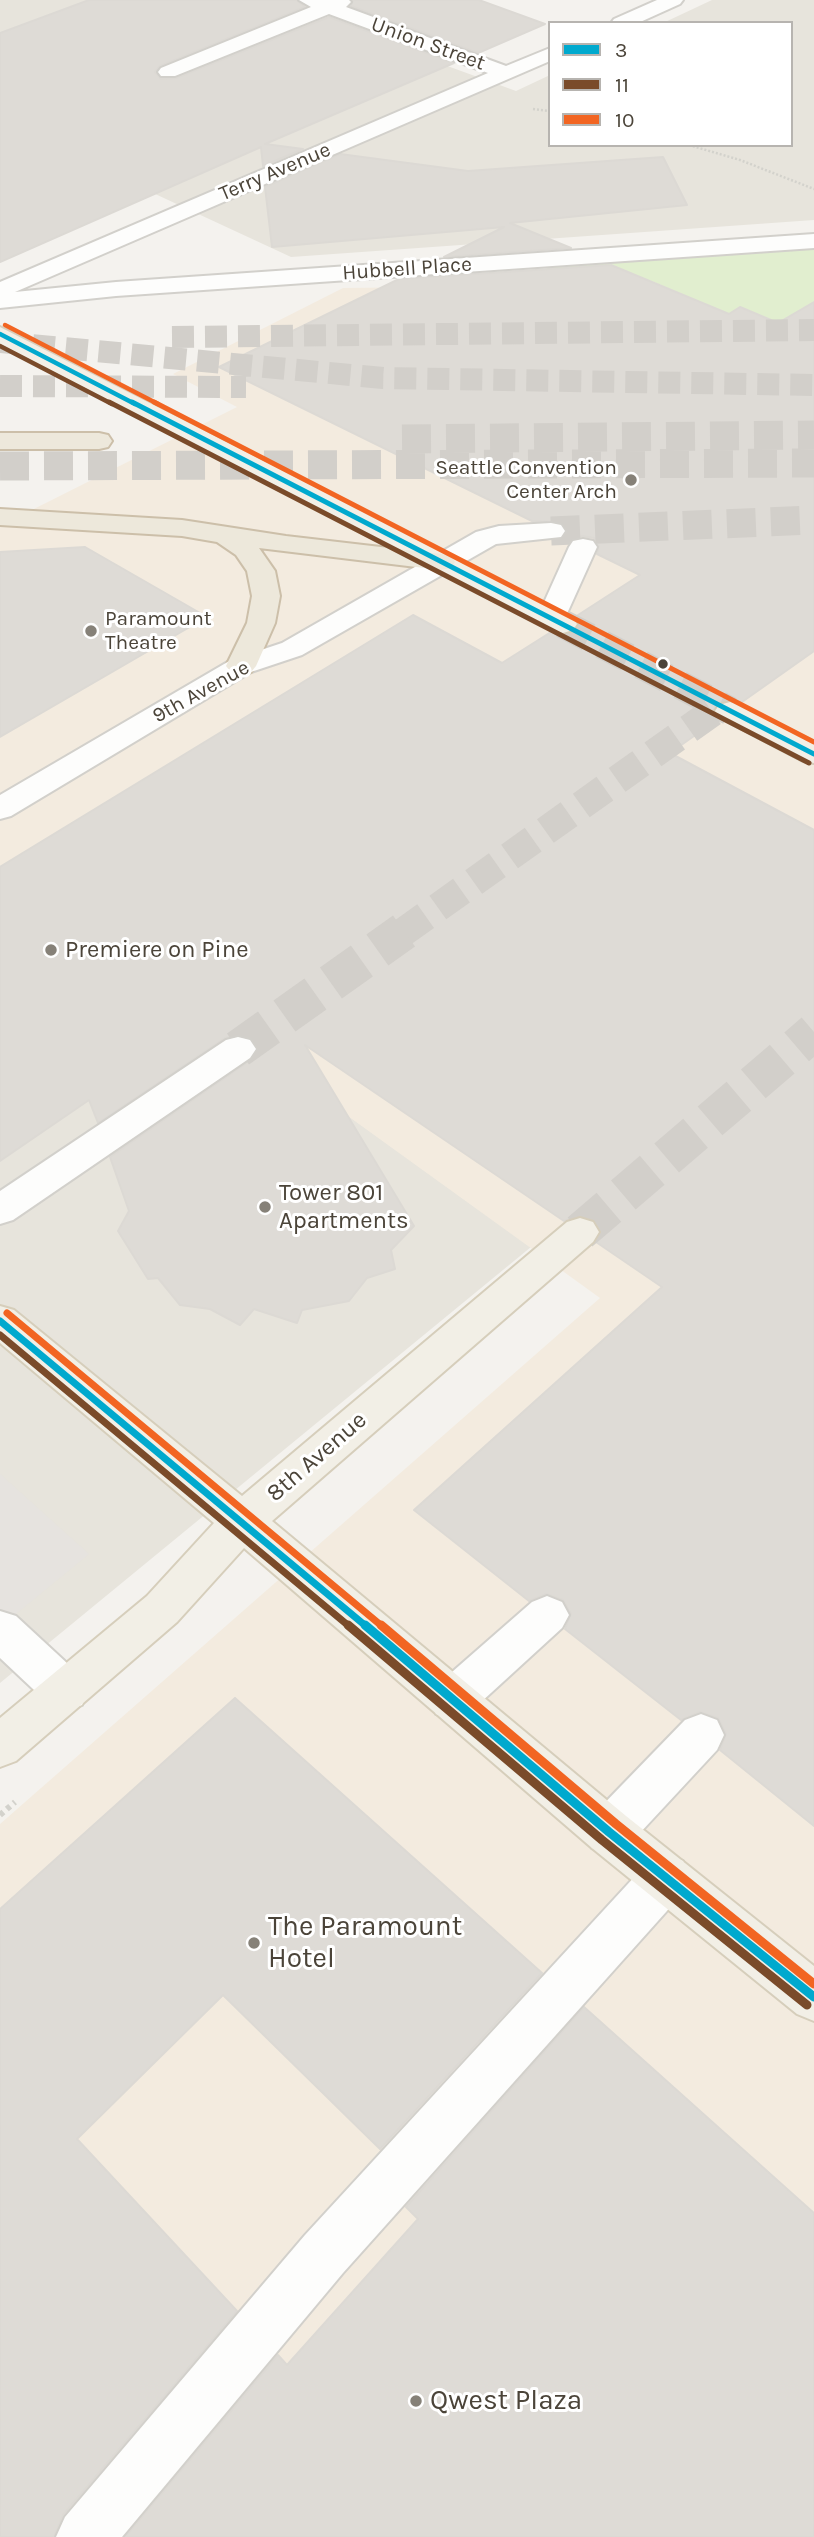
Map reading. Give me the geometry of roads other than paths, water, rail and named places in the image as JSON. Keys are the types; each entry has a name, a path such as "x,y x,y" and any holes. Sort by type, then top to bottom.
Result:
{"highway":[{"path":"0,441 99,441"},
{"path":"0,517 144,525 223,533 286,544 441,562"},
{"path":"223,533 246,550 261,571 266,596 261,623 241,666"}],"main road":[{"path":"0,334 557,621"},
{"path":"730,711 814,754"},
{"name":"8th Avenue","path":"0,1746 162,1609 242,1521 580,1232"},
{"path":"0,1321 242,1521 609,1832 814,1997"}],"street":[{"name":"Union Street","path":"309,0 337,4 507,73"},
{"path":"626,21 673,0"},
{"path":"168,72 337,4"},
{"name":"Terry Avenue","path":"0,290 548,55"},
{"name":"Hubbell Place","path":"0,301 116,289 814,241"},
{"name":"9th Avenue","path":"0,809 241,666 292,649 441,562 492,536 551,531"},
{"path":"557,621 583,547"},
{"path":"0,1210 238,1049"},
{"path":"452,1700 547,1615"},
{"path":"0,1630 66,1691"},
{"path":"609,1832 701,1735"},
{"path":"85,2537 324,2254 666,1877"}],"tunnel":[{"path":"172,337 814,330"},
{"path":"0,342 383,378 814,385"},
{"path":"0,386 246,387"},
{"path":"402,439 814,435"},
{"path":"0,466 814,463"},
{"path":"551,531 814,520"},
{"path":"563,624 730,711"},
{"path":"402,933 721,706"},
{"path":"238,1049 404,931"},
{"path":"580,1232 814,1032"}],"place":[{"name":"Seattle Convention Center Arch","path":"631,480"},
{"name":"Paramount Theatre","path":"91,631"},
{"name":"Premiere on Pine","path":"51,950"},
{"name":"Tower 801 Apartments","path":"265,1207"},
{"name":"The Paramount Hotel","path":"254,1943"},
{"name":"Qwest Plaza","path":"416,2401"}]}
